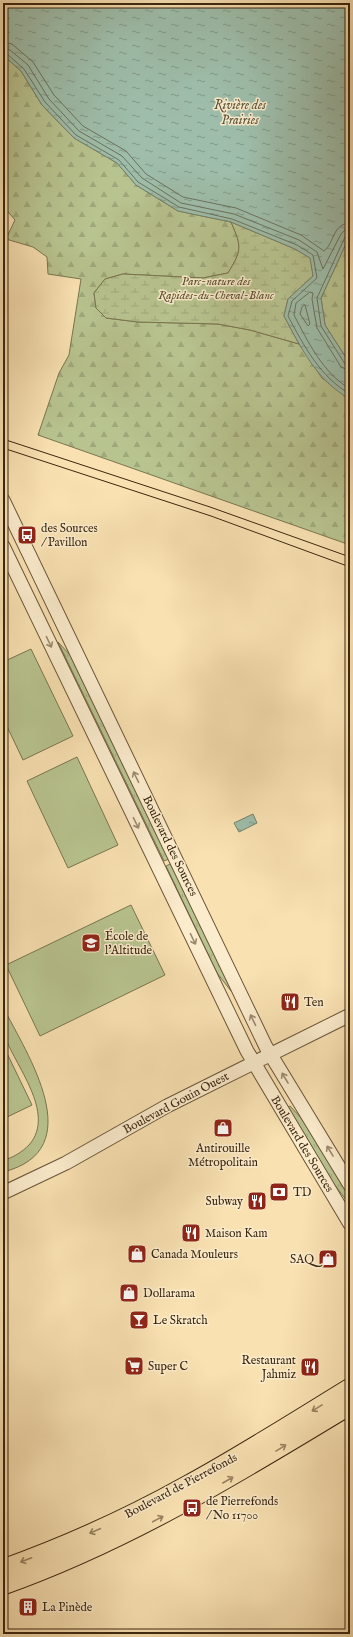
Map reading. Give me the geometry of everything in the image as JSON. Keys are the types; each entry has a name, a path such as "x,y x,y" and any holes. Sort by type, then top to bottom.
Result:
{"main road":[{"name":"Boulevard de Pierrefonds","path":"3,1568 94,1531 167,1496 350,1388"},
{"name":"Boulevard de Pierrefonds","path":"3,1586 96,1548 178,1508 248,1469 350,1406"}],"street":[{"name":"Boulevard des Sources","path":"3,500 8,524 271,1055 350,1185"},
{"name":"Boulevard des Sources","path":"3,546 254,1064 350,1224"},
{"name":"Boulevard Gouin Ouest","path":"3,1193 66,1163 157,1111 350,1015"}],"green space":[{"path":"3,55 21,71 42,105 74,138 117,163 136,185 178,211 231,222 239,243 239,248 236,259 228,273 203,278 123,274 105,279 94,293 96,308 106,318 138,322 218,324 250,330 299,344 322,378 350,399 350,545 38,435 59,373 69,355 81,279 48,274 47,257 33,247 6,239 15,220 3,206"},
{"name":"Parc-nature des Rapides-du-Cheval-Blanc","path":"231,222 295,249 311,258 313,276 288,299 284,316 299,344 250,330 218,324 138,322 106,318 96,308 94,293 105,279 123,274 203,278 228,273 236,259 239,248 239,243"},
{"path":"350,235 350,364 325,325 321,298"},
{"path":"58,642 71,656 77,666 169,859 164,861"},
{"path":"31,649 73,736 23,760 3,718 3,662"},
{"path":"77,757 118,845 68,868 27,781"},
{"path":"172,863 233,991 231,991 217,973 166,866"},
{"path":"131,905 165,975 40,1036 6,965"},
{"path":"3,1007 37,1074 45,1099 48,1123 44,1144 29,1161 3,1172 3,1160 17,1154 29,1145 36,1132 38,1119 36,1104 31,1089 3,1031"},
{"path":"3,1045 32,1105 3,1119"},
{"path":"290,1106 303,1120 350,1197 350,1205 334,1184 288,1107"}],"water":[{"name":"Rivière des Prairies","path":"3,3 350,3 350,235 321,298 325,325 350,364 350,399 328,383 311,363 284,316 288,299 313,276 310,258 295,249 231,222 178,211 136,185 117,163 74,138 42,105 21,71 3,55"},
{"path":"253,814 257,823 239,832 234,823"}],"tram line":[{"path":"3,439 210,507 350,557"},
{"path":"3,448 211,516 350,567"}],"place":[{"name":"des Sources / Pavillon","path":"27,535"},
{"name":"École de l'Altitude","path":"91,943"},
{"name":"Ten","path":"290,1002"},
{"name":"Antirouille Métropolitain","path":"223,1128"},
{"name":"TD","path":"279,1192"},
{"name":"Subway","path":"257,1201"},
{"name":"Maison Kam","path":"191,1233"},
{"name":"Canada Mouleurs","path":"137,1254"},
{"name":"SAQ","path":"328,1259"},
{"name":"Dollarama","path":"129,1293"},
{"name":"Le Skratch","path":"139,1320"},
{"name":"Super C","path":"134,1366"},
{"name":"Restaurant Jahmiz","path":"310,1367"},
{"name":"de Pierrefonds / No 11700","path":"192,1508"},
{"name":"La Pinède","path":"28,1607"}]}
